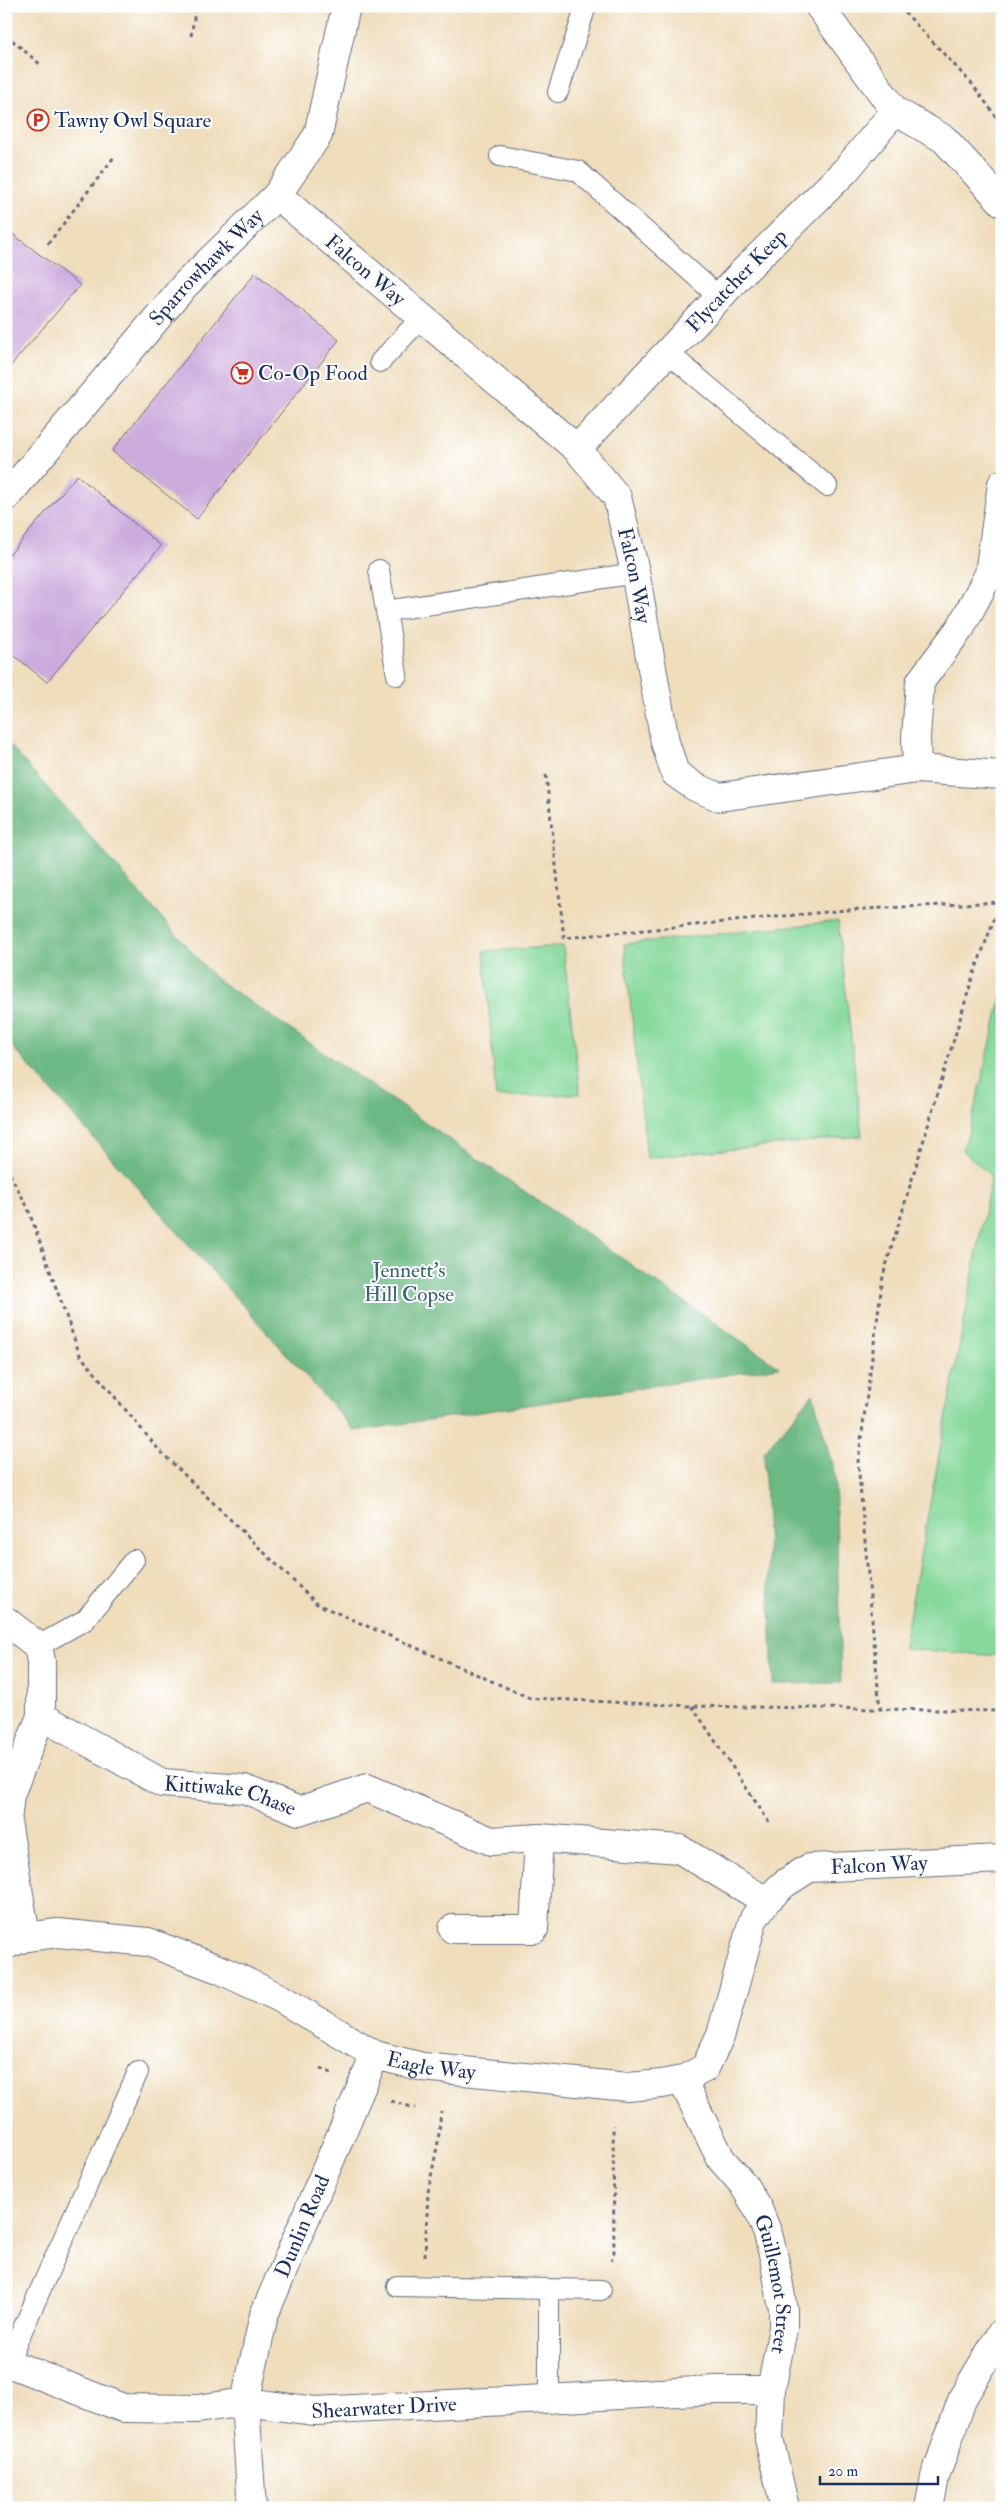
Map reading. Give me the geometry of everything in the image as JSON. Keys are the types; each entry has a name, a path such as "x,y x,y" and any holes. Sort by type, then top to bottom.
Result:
{"street":[{"name":"Sparrowhawk Way","path":"6,497 185,285 277,195 318,135 346,6"},
{"path":"819,6 895,111 944,139 1002,202"},
{"name":"Flycatcher Keep","path":"578,449 719,297 846,170 895,111"},
{"name":"Falcon Way","path":"277,195 578,449 617,497 636,573 665,742 675,773 695,787 719,797 917,769 1002,775"},
{"path":"917,769 916,737 920,682 961,628 988,574 1002,484"},
{"path":"6,1621 38,1646 42,1661 41,1716 10,1795 7,1821 16,1941"},
{"name":"Kittiwake Chase","path":"41,1716 162,1783 244,1789 299,1811 367,1788 491,1841 539,1838 679,1849 766,1901"},
{"path":"454,1929 534,1929 539,1838"},
{"name":"Falcon Way","path":"766,1901 784,1884 808,1868 1002,1859"},
{"name":"Eagle Way","path":"16,1941 58,1933 148,1942 222,1970 280,1998 375,2055 423,2067 628,2087 682,2080 704,2068 721,2034 754,1920 766,1901"},
{"name":"Dunlin Road","path":"252,2508 246,2402 264,2315 375,2055"},
{"name":"Guillemot Street","path":"682,2080 709,2138 721,2159 742,2184 758,2209 768,2234 783,2309 783,2328 771,2390 768,2439 785,2508"},
{"path":"929,2508 935,2477 963,2397 1002,2332"},
{"name":"Shearwater Drive","path":"7,2362 123,2408 197,2409 246,2402 315,2411 716,2390 771,2390"}],"lane":[{"path":"558,92 586,6"},
{"path":"500,156 578,171 719,297"},
{"path":"380,362 422,317"},
{"path":"667,352 827,486"},
{"path":"379,570 397,675"},
{"path":"386,611 636,573"},
{"path":"38,1646 86,1620 134,1560"},
{"path":"7,2362 138,2072"},
{"path":"397,2286 601,2290"},
{"path":"549,2288 549,2399"}],"path":[{"path":"191,36 196,6"},
{"path":"899,6 973,85 1002,125"},
{"path":"6,35 41,65"},
{"path":"48,244 114,157"},
{"path":"546,775 564,938 846,910 1001,900 972,979 883,1276 858,1462 880,1710"},
{"path":"6,1167 27,1206 80,1355 159,1450 317,1604 530,1698 692,1706 1002,1711"},
{"path":"692,1706 769,1822"},
{"path":"389,2100 415,2108"},
{"path":"424,2287 428,2192 438,2142 441,2111"},
{"path":"601,2290 614,2252 613,2125"}],"green space":[{"name":"Jennett's Hill Copse","path":"6,741 214,977 779,1367 355,1431 6,1040"},
{"path":"838,921 862,1136 647,1158 624,944"},
{"path":"563,946 580,1094 496,1097 484,951"},
{"path":"1002,995 1002,1656 903,1649 991,1176 962,1150 969,1132"},
{"path":"813,1394 835,1476 841,1683 773,1684 764,1452"}],"building":[{"path":"6,229 80,285 6,371"},
{"path":"255,273 339,340 197,519 112,451"},
{"path":"77,475 161,546 47,682 6,649 6,559"}],"place":[{"name":"Tawny Owl Square","path":"38,120"},
{"name":"Co-Op Food","path":"242,373"}]}
